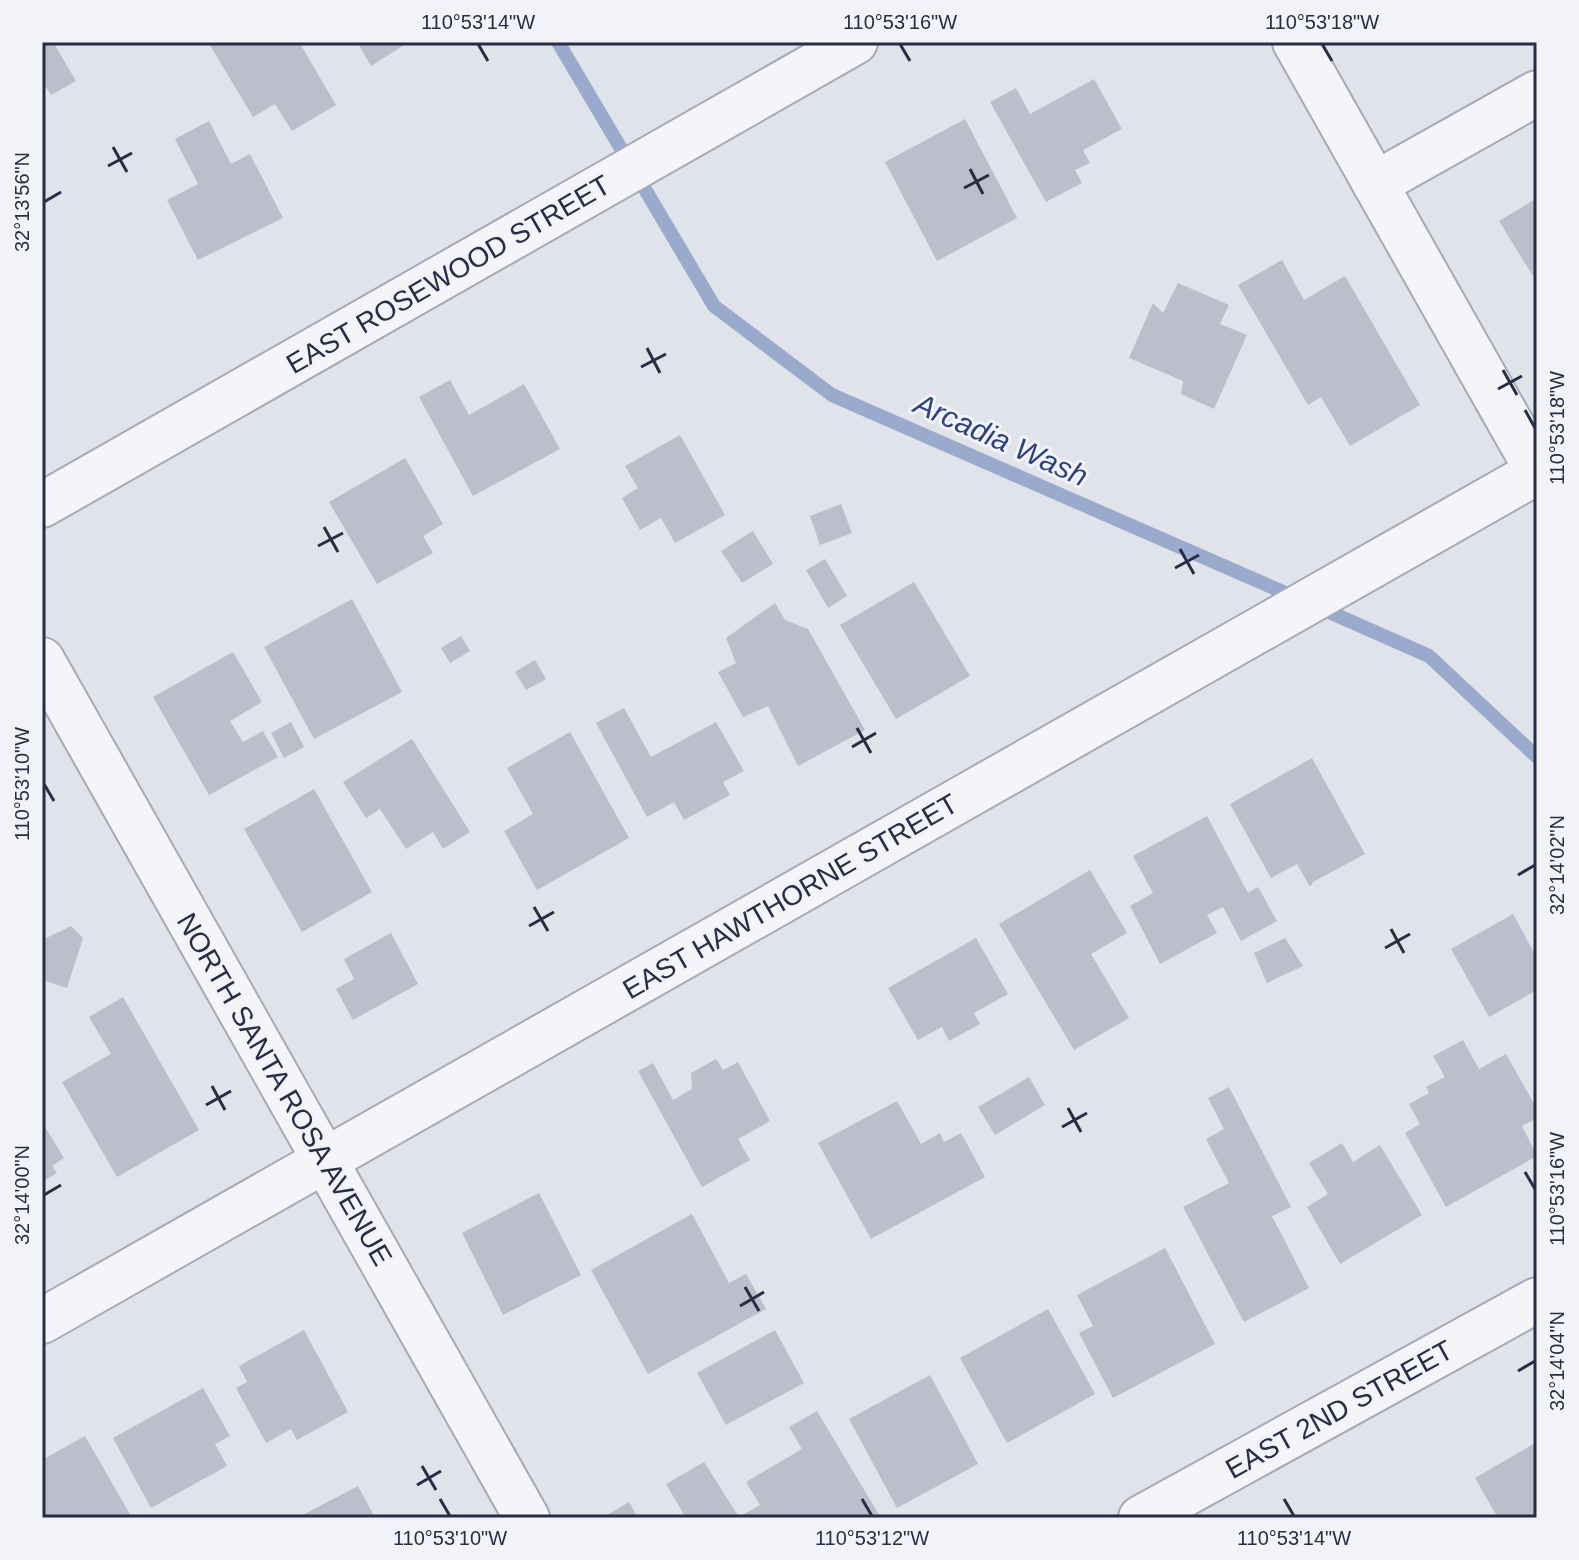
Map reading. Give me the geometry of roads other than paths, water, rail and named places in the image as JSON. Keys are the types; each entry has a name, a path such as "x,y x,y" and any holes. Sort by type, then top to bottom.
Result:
{"street":[{"name":"EAST ROSEWOOD STREET","path":"42,505 855,42"},
{"path":"1295,42 1537,471"},
{"path":"1375,184 1537,93"},
{"name":"EAST HAWTHORNE STREET","path":"42,1321 1537,471"},
{"name":"NORTH SANTA ROSA AVENUE","path":"42,660 527,1518"},
{"name":"EAST 2ND STREET","path":"1141,1518 1537,1300"}],"waterway":[{"name":"Arcadia Wash","path":"558,42 714,306 832,395 1299,599"},
{"name":"Arcadia Wash","path":"1318,607 1429,656 1537,757"}]}
